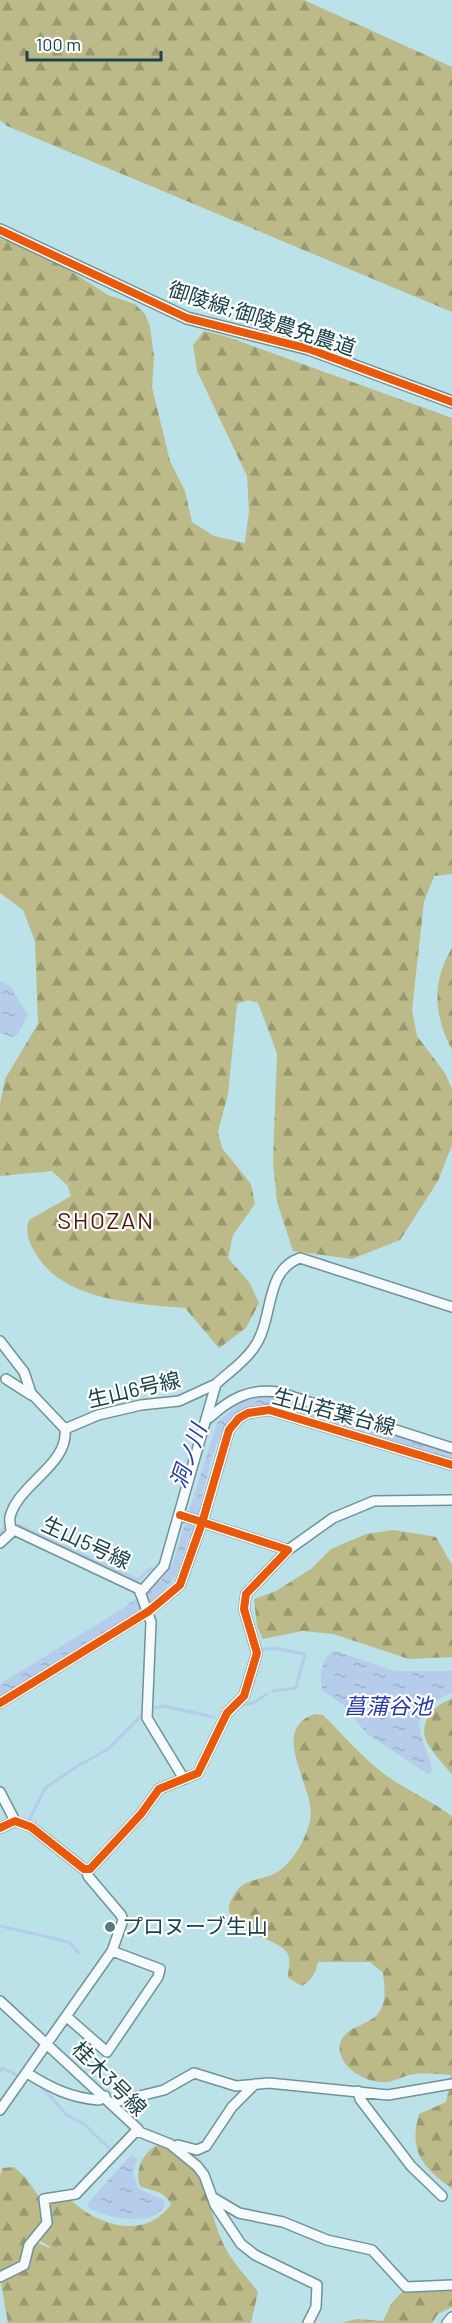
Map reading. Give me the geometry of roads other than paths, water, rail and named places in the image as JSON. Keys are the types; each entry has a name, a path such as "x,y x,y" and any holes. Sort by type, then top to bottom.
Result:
{"street":[{"name":"御陵線;御陵農免農道","path":"0,230 187,318 309,349 452,402"},
{"path":"216,1384 254,1348 266,1324 277,1277 291,1261 300,1258 452,1306"},
{"path":"0,1341 24,1372 33,1396"},
{"path":"6,1379 33,1396 65,1429"},
{"name":"生山6号線","path":"140,1593 164,1566 216,1384"},
{"name":"生山6号線","path":"11,1527 10,1516 65,1445 65,1429 77,1422 109,1412 141,1405 179,1401 216,1384"},
{"path":"208,1418 243,1394 270,1391 452,1448"},
{"name":"生山若葉台線","path":"0,1702 149,1611 180,1585 202,1523 224,1443 239,1418 248,1413 269,1410 452,1465"},
{"path":"86,1869 90,1869 141,1814 159,1789 198,1773 227,1713 244,1696 257,1653 244,1610 246,1594 288,1550 333,1518 374,1501 452,1500"},
{"path":"180,1515 288,1550"},
{"path":"0,1517 11,1527"},
{"name":"生山5号線","path":"0,1544 11,1527 139,1589 149,1611 151,1622 147,1718 184,1779"},
{"path":"0,1792 15,1821 31,1827 86,1869 101,1893 123,1920 112,1951 49,2044 0,2110"},
{"path":"0,1828 15,1821"},
{"path":"67,2017 107,2052 158,1977 160,1969 112,1951"},
{"name":"桂木3号線","path":"0,2001 49,2044 137,2131 75,2194 44,2199 47,2223 29,2246 24,2265 0,2277"},
{"path":"27,2073 71,2096 99,2100 164,2090 194,2073 236,2086 280,2083 402,2094 452,2084"},
{"path":"137,2131 171,2145 191,2150 206,2146 232,2107 255,2084"},
{"path":"358,2091 360,2099 411,2166 442,2196"},
{"path":"171,2145 197,2166 227,2226 241,2244 255,2255 306,2277 317,2285 316,2307 308,2323"},
{"path":"212,2197 239,2213 283,2222 327,2240 372,2250 406,2287 452,2285"},
{"path":"447,2323 452,2317"}],"water":[{"path":"0,981 10,986 28,1015 18,1034 12,1037 0,1033"},
{"path":"274,1395 452,1453 452,1459 275,1405 256,1406 238,1413 222,1431 216,1445 192,1538 189,1538 176,1576 160,1594 161,1597 0,1696 0,1684 125,1607 158,1580 160,1582 172,1565 217,1423 240,1402"},
{"name":"菖蒲谷池","path":"335,1651 395,1671 452,1671 452,1692 427,1706 419,1721 432,1771 428,1774 367,1734 343,1705 323,1691 322,1668 330,1653"},
{"path":"131,2155 137,2159 133,2172 138,2189 164,2200 165,2204 160,2212 152,2217 130,2219 107,2215 89,2208 87,2204"}],"waterway":[{"path":"18,1525 138,1580 151,1568 153,1570"},
{"path":"0,1534 4,1528"},
{"path":"261,1654 261,1650 273,1648 305,1654"},
{"path":"273,1691 296,1688 305,1654"},
{"path":"251,1690 256,1672"},
{"path":"243,1705 253,1703 267,1694"},
{"path":"155,1708 163,1706 214,1717"},
{"path":"28,1822 45,1788 79,1765 107,1750 141,1716"},
{"path":"0,1926 69,1942 79,1953"},
{"path":"0,2072 2,2068 19,2076"},
{"path":"38,2083 67,2115 84,2124 111,2150"}],"place":[{"name":"プロヌーブ生山","path":"110,1927"}],"district":[{"name":"SHOZAN","path":"106,1221"}],"water label":[{"name":"洞ノ川","path":"188,1456"}]}
